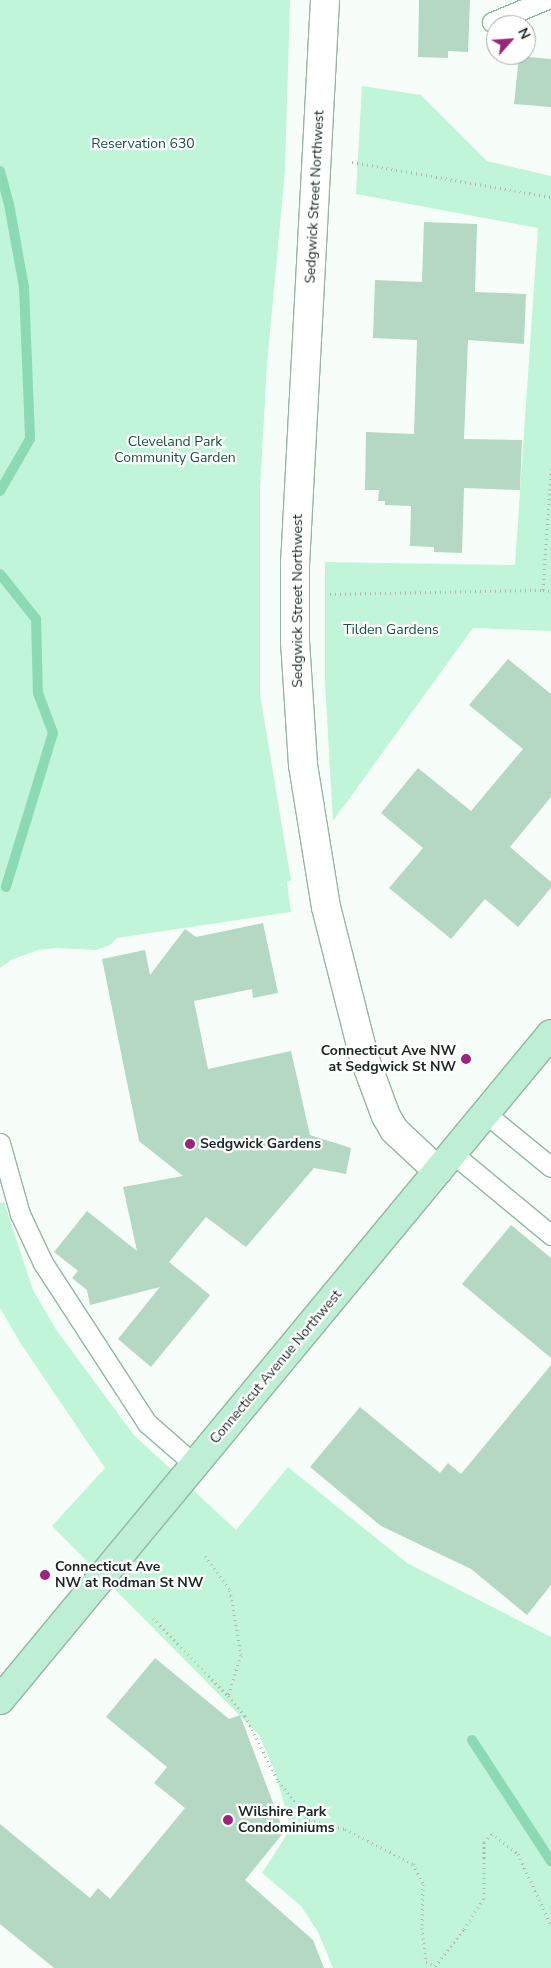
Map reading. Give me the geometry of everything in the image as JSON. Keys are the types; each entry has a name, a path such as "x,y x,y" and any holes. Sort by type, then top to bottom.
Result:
{"main road":[{"name":"Connecticut Avenue Northwest","path":"0,1700 551,1034"}],"street":[{"name":"Sedgwick Street Northwest","path":"325,0 295,564 295,641 303,765 311,826 326,907 364,1057 386,1116 394,1130 445,1162"}],"lane":[{"path":"509,15 545,0"},
{"path":"485,1113 551,1166"},
{"path":"0,1143 20,1214 43,1263 147,1423 195,1465"},
{"path":"445,1162 551,1236"}],"path":[{"path":"352,162 551,197"},
{"path":"543,590 551,468"},
{"path":"330,594 551,591"},
{"path":"205,1556 230,1590 242,1655 228,1696"},
{"path":"153,1618 228,1696 244,1716 278,1781 309,1820 345,1829 413,1864 423,1884 422,1928 426,1962 435,1966 464,1929 484,1898 484,1842 492,1833 518,1854 551,1925"}],"green space":[{"name":"Reservation 630","path":"0,0 290,0 285,171 267,364 260,490 260,694 291,880 287,882 291,912 117,938 110,945 96,950 56,948 38,950 11,960 0,968"},
{"name":"Tilden Gardens","path":"362,86 421,95 487,161 551,176 551,631 473,628 333,821 325,682 325,562 515,565 538,228 356,194"},
{"path":"4,1202 33,1290 55,1328 133,1434 236,1530 288,1467 407,1563 551,1637 551,1968 333,1968 318,1932 301,1906 262,1873 291,1828 275,1772 259,1735 52,1526 105,1468 21,1344 0,1308 0,1203"}],"building":[{"path":"419,0 470,0 468,52 448,51 448,58 418,57"},
{"path":"536,58 551,59 551,107 514,104 518,65 536,65"},
{"path":"424,222 477,224 475,292 526,294 524,344 468,340 464,439 522,440 520,490 464,488 462,553 434,552 434,547 410,546 411,506 385,505 385,501 378,501 379,490 365,490 366,432 414,434 417,340 373,338 375,280 422,282"},
{"path":"508,659 551,694 551,797 510,847 551,882 551,888 518,927 485,899 451,939 389,888 423,848 381,813 418,768 471,811 523,749 469,705"},
{"name":"Sedgwick Gardens","path":"263,923 278,993 253,998 252,989 194,1001 208,1069 291,1051 310,1135 351,1148 346,1174 314,1168 246,1247 206,1217 169,1262 210,1295 151,1367 118,1339 160,1287 90,1305 87,1290 72,1278 78,1271 54,1252 87,1211 137,1251 123,1187 183,1176 139,1141 102,959 145,950 150,975 185,929 196,937"},
{"path":"511,1225 551,1258 551,1358 462,1284"},
{"path":"551,1365 551,1585 527,1615 471,1569 381,1526 310,1467 360,1407 440,1473 448,1463 461,1474"},
{"name":"Wilshire Park Condominiums","path":"155,1658 229,1719 240,1715 284,1832 245,1880 313,1940 324,1968 54,1968 0,1924 0,1824 90,1898 98,1888 110,1899 185,1808 154,1783 167,1767 106,1717"}],"waterway":[{"path":"0,171 9,204 24,287 30,439 0,491"},
{"path":"0,574 36,619 38,693 53,733 6,887"},
{"path":"472,1740 551,1861"}],"place":[{"name":"Connecticut Ave NW at Sedgwick St NW","path":"466,1059"},
{"name":"Sedgwick Gardens","path":"190,1144"},
{"name":"Connecticut Ave NW at Rodman St NW","path":"45,1575"},
{"name":"Wilshire Park Condominiums","path":"228,1820"}],"park label":[{"name":"Cleveland Park Community Garden","path":"175,450"}]}
